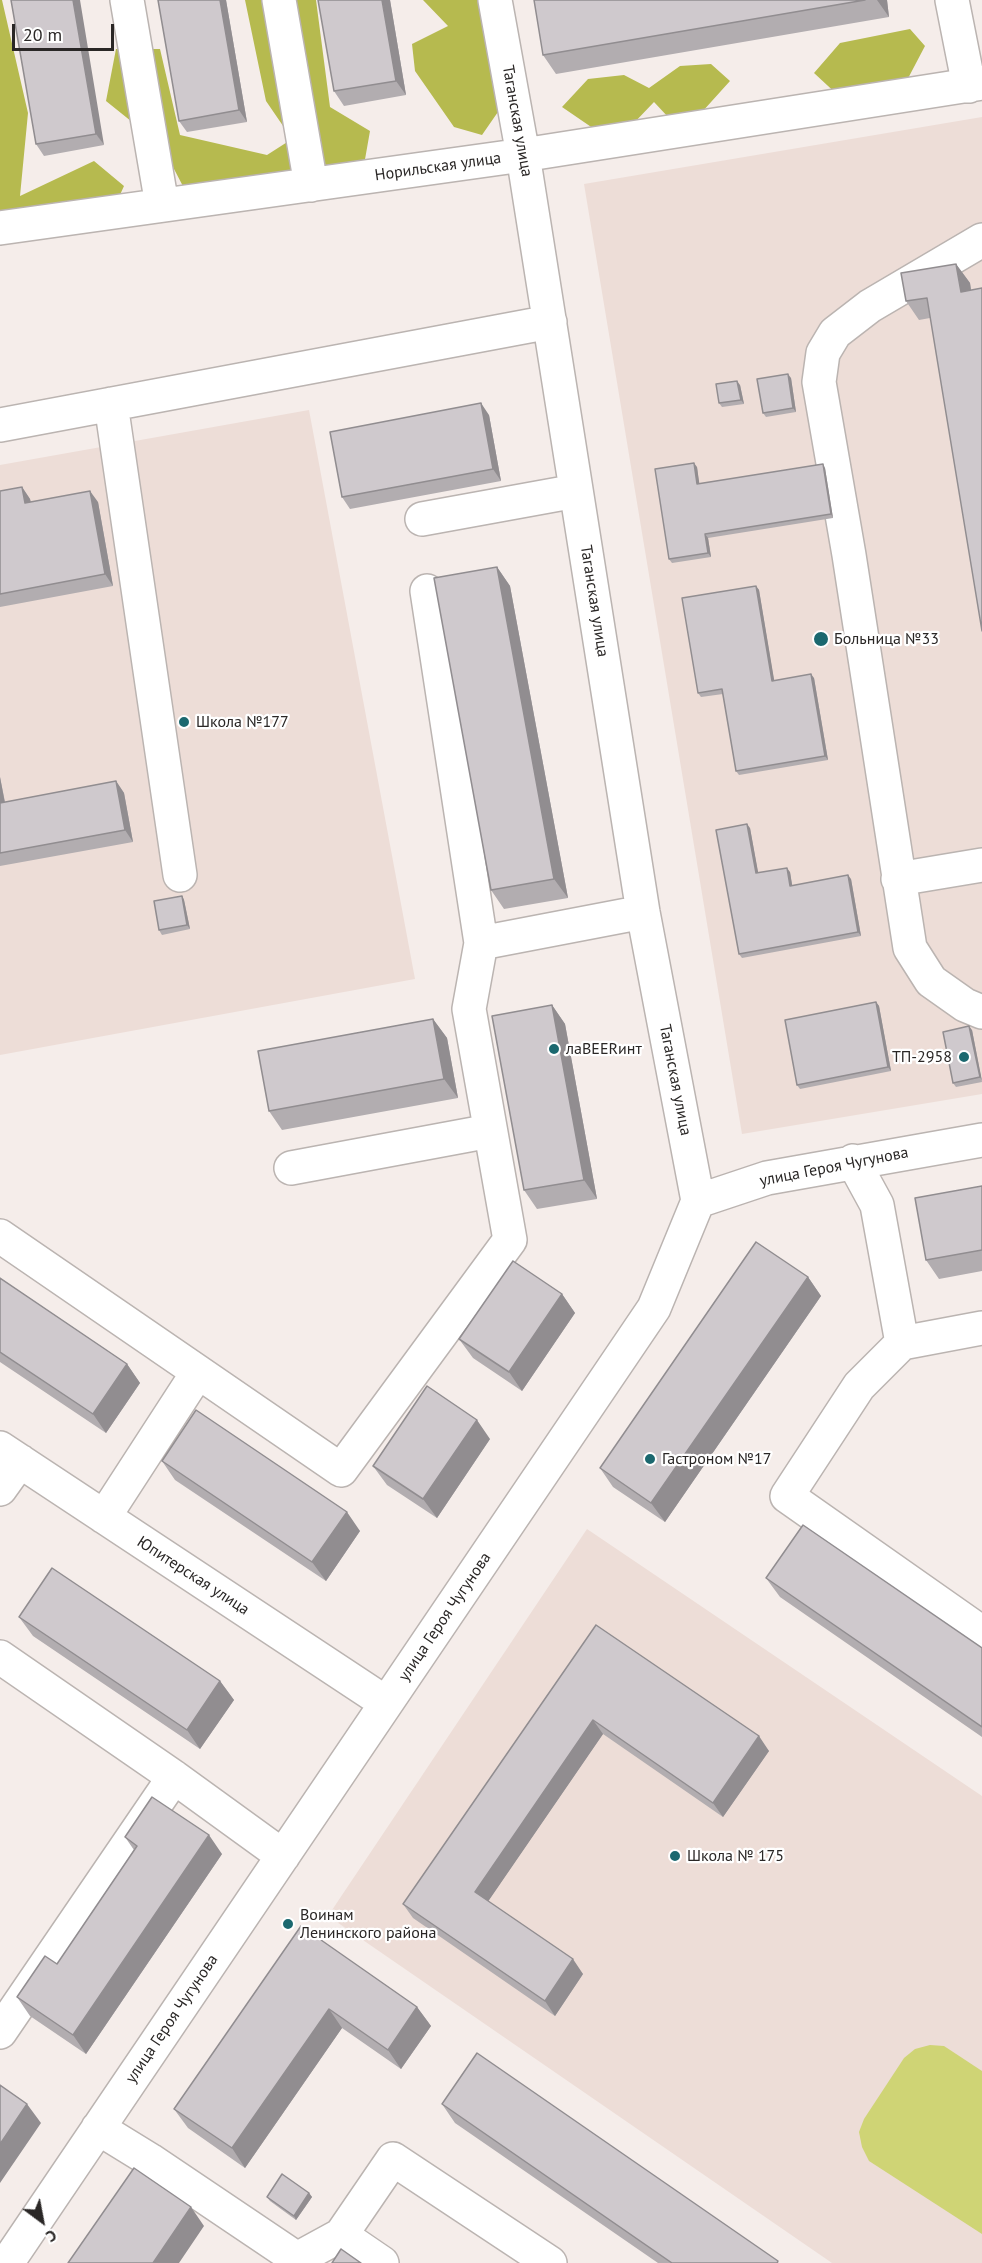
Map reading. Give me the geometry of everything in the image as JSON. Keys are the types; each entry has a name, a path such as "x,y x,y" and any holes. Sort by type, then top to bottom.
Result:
{"street":[{"path":"127,0 162,205"},
{"path":"279,0 311,185"},
{"name":"Таганская улица","path":"495,0 523,155 643,912 698,1201"},
{"path":"952,0 975,84"},
{"name":"Норильская улица","path":"0,228 523,155 975,84"},
{"path":"982,240 870,306 835,333 823,353 819,382 849,555 910,948 931,981 965,1005 982,1012"},
{"path":"0,425 550,322"},
{"path":"111,404 180,875"},
{"path":"422,519 576,491"},
{"path":"0,1236 340,1470 510,1240 469,1009 481,944 427,591"},
{"path":"898,879 982,865"},
{"path":"481,944 643,912"},
{"path":"291,1168 490,1131"},
{"name":"улица Героя Чугунова","path":"7,2263 654,1308 698,1201 767,1178 982,1140"},
{"path":"853,1161 877,1205 902,1343"},
{"path":"982,1328 902,1343 859,1386 787,1496 982,1632"},
{"path":"104,1517 198,1372"},
{"path":"0,1489 10,1454"},
{"name":"Юпитерская улица","path":"10,1454 386,1703"},
{"path":"0,1657 174,1777 283,1856"},
{"path":"0,2032 174,1777"},
{"path":"98,2128 150,2160 297,2259 341,2235 393,2159 550,2263"},
{"path":"341,2235 382,2263"}],"shaded area":[{"path":"0,0 2,0 28,113 20,196 94,161 124,186 109,219 0,235"},
{"path":"245,0 316,0 330,107 370,131 364,165 186,192 162,146 106,101 116,49 160,49 180,135 267,155 292,139 266,101"},
{"path":"423,0 479,0 500,109 482,135 454,127 415,71 412,44 448,26"},
{"path":"910,29 925,46 904,86 841,98 814,73 840,43"},
{"path":"711,64 730,81 702,112 669,118 654,102 632,125 600,133 562,107 588,79 624,75 649,88 680,66"},
{"name":"Больница №33","path":"982,117 982,1094 742,1134 584,184"},
{"name":"Школа №177","path":"309,410 415,979 0,1055 0,465"},
{"name":"Школа № 175","path":"587,1529 982,1796 982,2263 832,2263 328,1916"}],"green space":[{"path":"930,2045 944,2046 982,2071 982,2234 869,2161 862,2147 859,2132 864,2119 904,2058 915,2049"}],"building":[{"path":"11,0 73,0 96,134 36,144"},
{"path":"158,0 220,0 239,110 179,121"},
{"path":"318,0 382,0 396,81 334,91"},
{"path":"534,0 865,0 543,55"},
{"path":"956,264 961,292 982,288 982,631 927,298 906,301 901,273"},
{"path":"788,374 793,408 763,413 757,379"},
{"path":"737,381 741,400 719,403 716,384"},
{"path":"481,403 493,469 342,497 330,432"},
{"path":"694,463 697,484 823,464 831,514 705,534 708,553 669,559 655,469"},
{"path":"22,487 25,503 90,491 105,574 0,594 0,491"},
{"path":"497,567 554,879 491,890 434,578"},
{"path":"756,586 772,681 811,674 825,756 736,771 722,689 698,693 682,598"},
{"path":"116,781 125,830 0,853 0,803"},
{"path":"747,824 756,873 787,868 790,886 848,875 858,932 739,954 716,830"},
{"path":"182,896 187,925 159,930 154,901"},
{"path":"876,1002 888,1067 797,1085 785,1020"},
{"path":"552,1005 584,1180 524,1190 492,1016"},
{"path":"433,1019 444,1079 269,1111 258,1051"},
{"name":"ТП-2958","path":"969,1026 980,1077 953,1083 943,1032"},
{"path":"982,1186 982,1250 926,1260 915,1198"},
{"path":"756,1242 808,1277 651,1503 600,1468"},
{"path":"513,1261 562,1294 509,1372 459,1339"},
{"path":"0,1278 127,1364 93,1414 0,1352"},
{"path":"427,1386 477,1420 423,1499 373,1466"},
{"path":"196,1410 347,1512 312,1562 162,1461"},
{"path":"803,1525 982,1648 982,1727 766,1578"},
{"path":"52,1568 220,1681 187,1730 19,1617"},
{"path":"596,1625 759,1736 713,1803 593,1720 475,1892 573,1959 545,2001 403,1904"},
{"path":"152,1797 209,1835 73,2035 17,1997 45,1956 57,1964 137,1846 125,1837"},
{"path":"301,1926 417,2007 388,2050 329,2009 232,2148 174,2109"},
{"path":"477,2053 778,2261 777,2263 672,2263 442,2104"},
{"path":"0,2085 27,2104 0,2144"},
{"path":"134,2168 191,2207 153,2263 68,2263"},
{"path":"282,2174 309,2193 294,2216 267,2197"},
{"path":"341,2249 361,2263 332,2263"}],"place":[{"name":"Больница №33","path":"821,639"},
{"name":"Школа №177","path":"184,722"},
{"name":"лаBEERинт","path":"554,1049"},
{"name":"ТП-2958","path":"964,1057"},
{"name":"Гастроном №17","path":"650,1459"},
{"name":"Школа № 175","path":"675,1856"},
{"name":"Воинам Ленинского района","path":"288,1924"}]}
